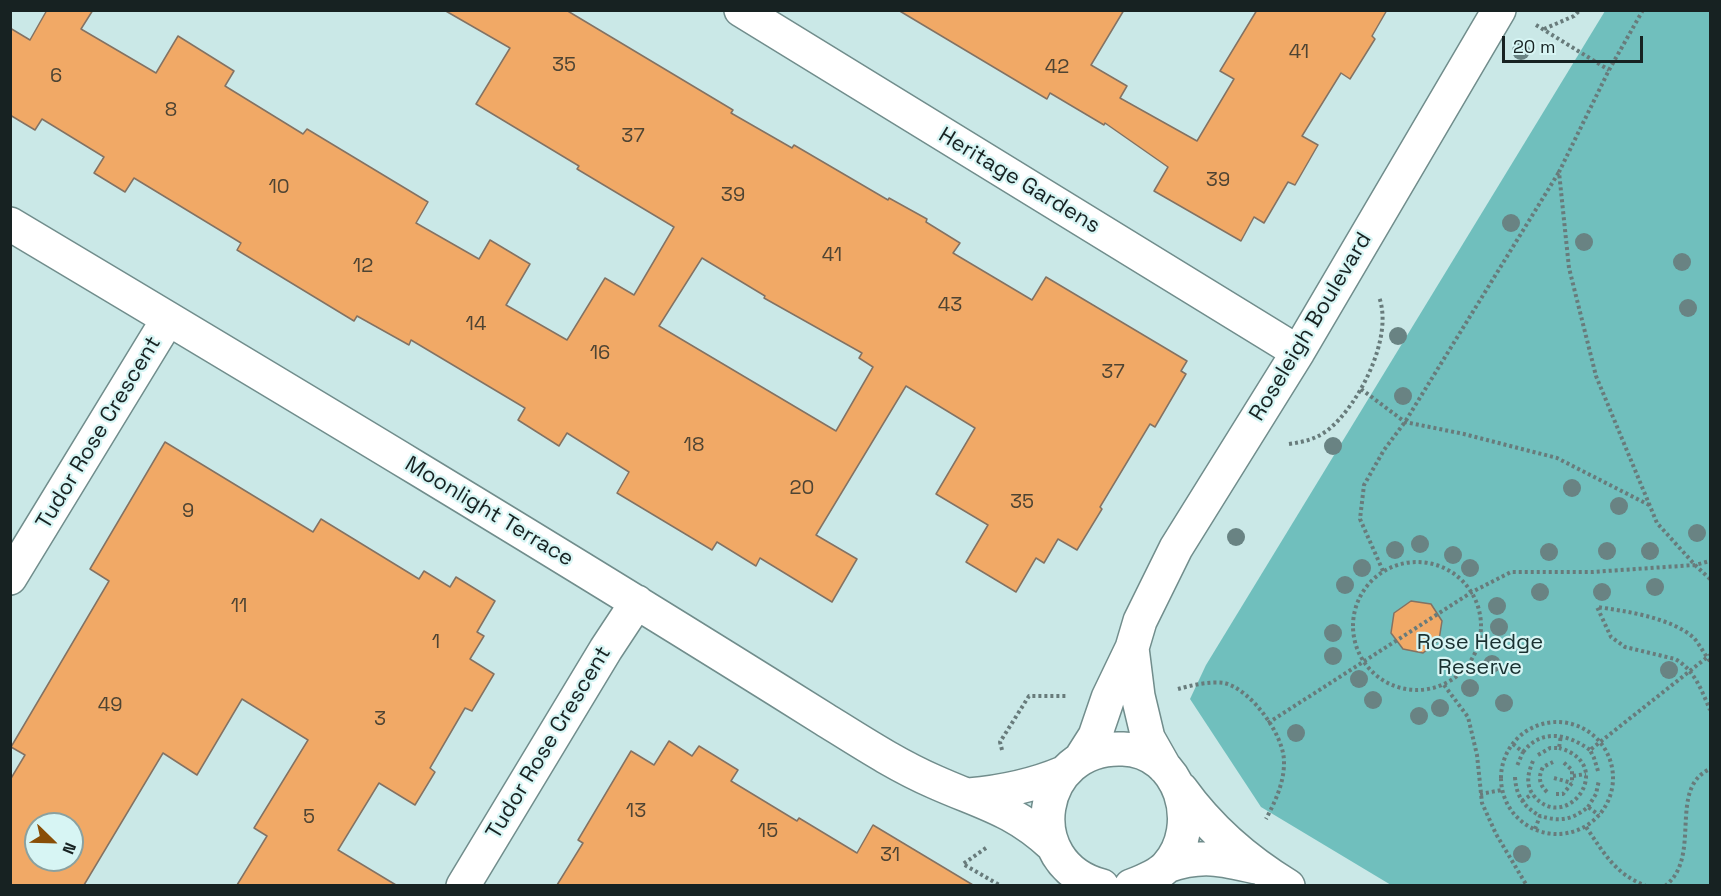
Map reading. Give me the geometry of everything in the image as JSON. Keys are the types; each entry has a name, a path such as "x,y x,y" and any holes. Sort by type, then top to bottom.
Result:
{"street":[{"name":"Heritage Gardens","path":"741,10 1298,352"},
{"name":"Roseleigh Boulevard","path":"1052,845 1047,827 1048,808 1053,790 1095,736 1108,698 1132,648 1140,621 1176,548 1298,352 1350,263 1513,15"},
{"name":"Moonlight Terrace","path":"10,224 637,602 891,761 1011,814 1029,825 1052,845 1061,861 1085,881"},
{"name":"Tudor Rose Crescent","path":"10,578 168,319"},
{"name":"Tudor Rose Crescent","path":"463,885 637,602"},
{"name":"Roseleigh Boulevard","path":"1132,648 1138,696 1148,738 1172,777"},
{"name":"Moonlight Terrace","path":"969,795 1019,788 1041,782 1102,750 1125,749 1147,755 1172,777"},
{"path":"1172,777 1203,818 1252,861 1288,885"},
{"path":"1148,879 1179,848 1186,828 1185,806 1172,777"},
{"path":"1148,879 1187,859 1206,857 1252,861"}],"path":[{"path":"1543,29 1574,16 1580,10"},
{"path":"1383,571 1360,519 1364,484 1384,450 1405,422 1559,172 1609,70 1643,10"},
{"path":"1513,15 1543,29 1609,70"},
{"path":"1559,172 1569,268 1596,376 1657,523 1710,579"},
{"path":"1248,432 1284,445 1311,440 1329,429 1361,389 1377,353 1382,327 1381,303 1375,286 1350,263"},
{"path":"1361,389 1405,422 1464,434 1557,458 1652,507"},
{"path":"1269,723 1472,592 1511,572 1592,572 1695,565 1710,561"},
{"path":"1422,562 1442,567 1458,577 1472,592 1480,613 1481,634 1475,655 1462,672 1444,685 1426,690 1408,691 1390,685 1375,676 1363,662 1354,643 1353,623 1357,602 1368,585 1383,571 1402,563 1422,562"},
{"path":"1590,750 1690,670 1709,658 1696,640 1671,623 1597,608 1611,637 1625,647 1675,659 1690,670 1710,710"},
{"path":"1138,696 1194,685 1224,683 1250,696 1269,723 1281,744 1284,761 1283,779 1252,861"},
{"path":"1444,685 1468,717 1477,755 1482,803 1496,834 1527,885"},
{"path":"1555,721 1568,722 1599,741 1608,755 1612,770 1609,800 1599,815 1586,826 1572,833 1556,834 1535,830 1516,817 1502,790 1500,780 1502,768 1513,744 1531,728 1555,721"},
{"path":"1559,748 1561,735"},
{"path":"1517,766 1523,752 1535,741 1547,736 1561,735 1590,750 1598,771"},
{"path":"1513,744 1523,752"},
{"path":"1533,761 1528,783 1532,794 1542,804 1559,808 1576,800 1582,793 1586,784 1586,774 1581,760 1574,753 1559,748 1544,751 1538,755"},
{"path":"1547,792 1541,785 1539,775 1543,767 1553,762"},
{"path":"1556,794 1563,794 1572,783 1572,770 1563,762"},
{"path":"1665,885 1676,874 1681,864 1687,802 1691,790 1696,779 1710,770"},
{"path":"1529,772 1539,775"},
{"path":"1573,776 1586,774"},
{"path":"1515,777 1522,801 1532,811 1551,819 1567,820 1588,807 1596,794 1599,780"},
{"path":"1554,778 1572,783"},
{"path":"1480,794 1502,790"},
{"path":"1522,801 1532,794"},
{"path":"1588,807 1599,815"},
{"path":"1535,830 1540,816"},
{"path":"1586,826 1610,862 1627,877 1646,885"}],"green space":[{"name":"Rose Hedge Reserve","path":"1605,11 1710,11 1710,885 1391,885 1261,807 1190,699 1206,665"}],"building":[{"path":"47,10 93,10 81,29 156,73 178,36 234,71 225,86 303,134 307,129 428,202 416,223 479,259 490,240 530,264 506,305 567,340 605,278 634,295 674,227 577,169 579,166 476,104 510,48 444,10 566,10 733,110 731,113 792,148 794,145 888,200 889,198 927,219 926,222 960,243 953,253 1032,300 1046,277 1187,361 1181,371 1186,374 1155,427 1150,424 1077,550 1058,539 1044,563 1036,558 1016,592 966,562 988,525 936,494 975,428 906,386 816,535 857,559 832,602 760,558 756,566 717,542 712,550 617,493 629,472 567,433 559,446 518,420 525,408 411,340 409,345 357,316 354,321 237,250 241,243 134,178 125,192 94,173 104,157 42,119 35,130 10,115 10,28 30,40","holes":["702,258 765,296 764,298 862,353 859,358 873,367 836,431 659,326"]},
{"path":"898,10 1124,10 1091,65 1127,86 1120,98 1197,141 1234,79 1220,71 1257,10 1387,10 1372,36 1375,39 1350,79 1341,73 1302,136 1318,145 1295,185 1288,182 1264,223 1254,217 1241,241 1154,191 1168,167 1105,123 1104,125 1050,93 1047,99"},
{"path":"165,442 313,532 321,519 419,579 424,571 450,587 456,577 495,601 477,632 484,636 470,659 494,674 472,711 465,708 430,768 435,772 415,805 379,783 338,850 396,885 237,885 267,836 254,828 308,740 242,699 197,775 163,753 84,885 10,885 10,780 25,755 11,747 109,581 90,569"},
{"path":"1411,601 1431,604 1442,621 1439,640 1423,653 1403,649 1391,633 1394,613"},
{"path":"669,741 692,756 699,746 738,770 731,781 797,821 799,818 857,853 873,825 973,885 557,885 583,843 578,840 631,751 654,765"}]}
